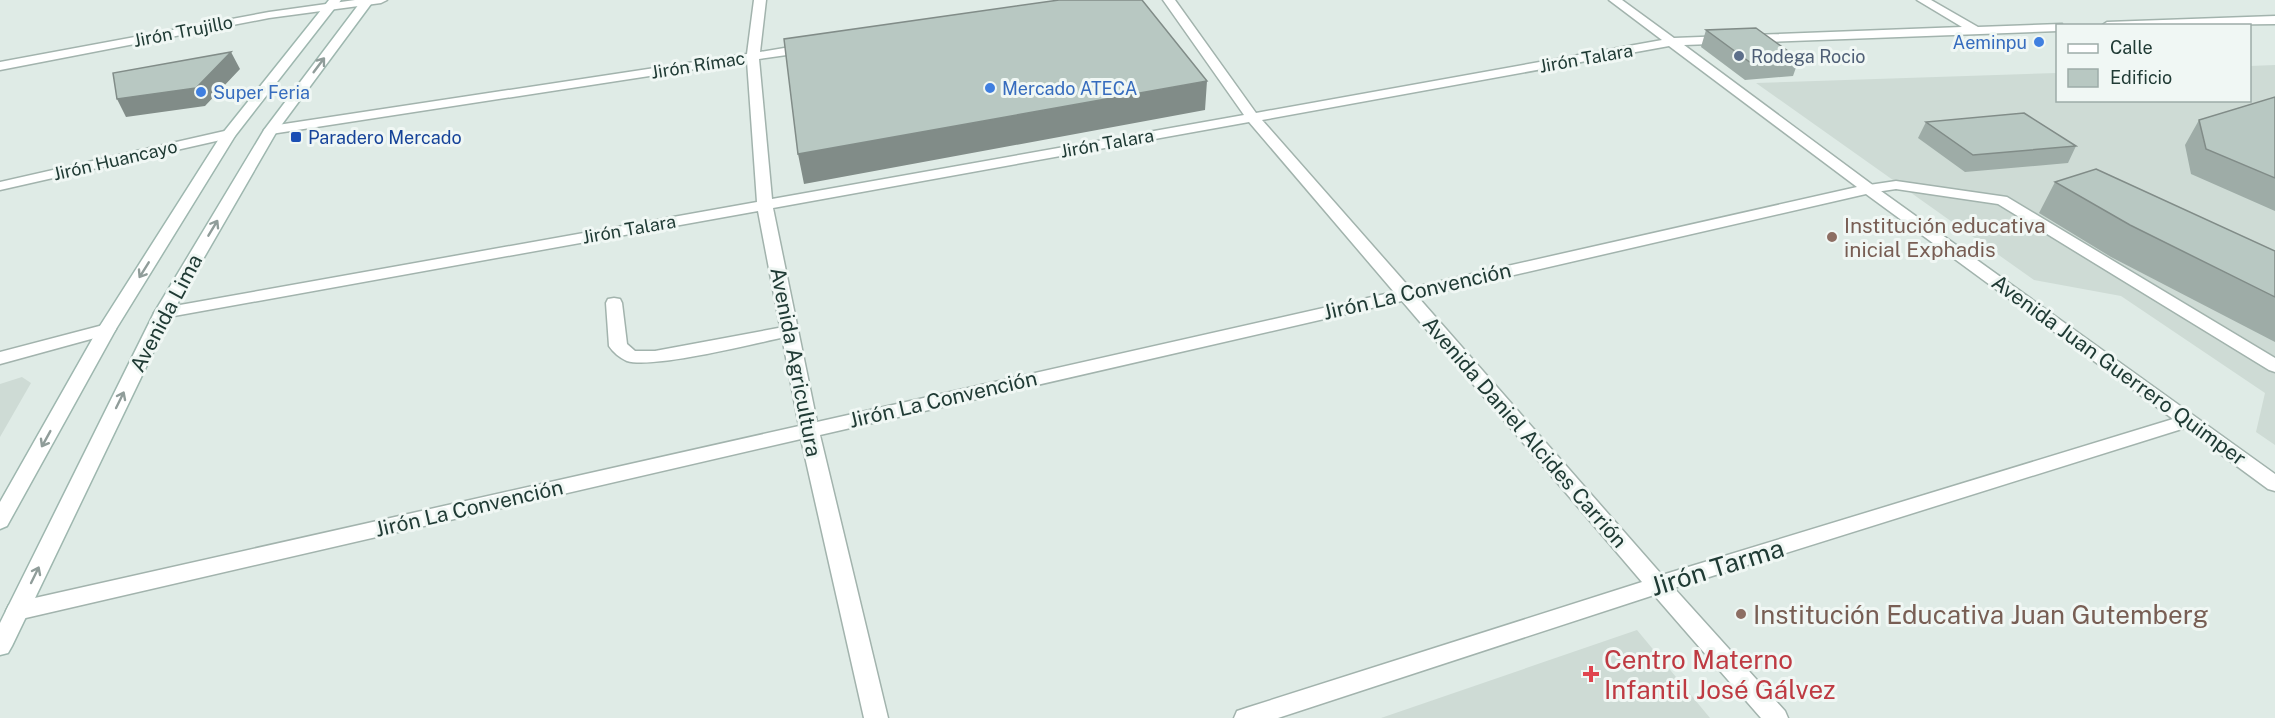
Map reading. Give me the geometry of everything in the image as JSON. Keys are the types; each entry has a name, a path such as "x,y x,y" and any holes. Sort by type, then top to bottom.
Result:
{"street":[{"name":"Avenida Agricultura","path":"760,0 753,57 765,205 808,430 876,718"},
{"name":"Avenida Daniel Alcides Carrión","path":"1169,0 1252,117 1776,718"},
{"name":"Avenida Juan Guerrero Quimper","path":"1615,0 1869,189 2275,484"},
{"path":"1923,0 1975,30"},
{"name":"Jirón Trujillo","path":"0,66 332,3 372,1"},
{"name":"Avenida Lima","path":"0,646 163,313 271,130 372,1"},
{"name":"Avenida Lima","path":"0,521 107,329 229,134 332,3"},
{"path":"2163,24 2275,20"},
{"name":"Jirón Talara","path":"163,313 1673,42 2056,27"},
{"name":"Jirón Rímac","path":"271,130 823,46"},
{"name":"Jirón Huancayo","path":"0,186 229,134"},
{"name":"Jirón La Convención","path":"17,611 1869,189 1896,185 2002,200 2275,366"},
{"path":"614,303 618,346 631,356 655,357 789,331"},
{"path":"0,358 107,329"},
{"name":"Jirón Tarma","path":"1246,718 1658,585 2188,421"}],"shaded area":[{"path":"2275,65 2275,445 2256,432 2265,393 2121,296 2034,280 1756,83 2056,73 2056,102 2251,102 2251,66"},
{"path":"22,377 31,383 0,437 0,384"},
{"name":"Centro Materno Infantil José Gálvez","path":"1637,630 1710,718 1381,718"}],"building":[{"name":"Mercado ATECA","path":"1059,0 1142,0 1207,81 798,154 784,39"},
{"path":"1756,28 1799,59 1751,63 1706,30"},
{"path":"231,52 196,88 117,99 113,73"},
{"path":"2275,97 2275,178 2206,149 2199,120"},
{"path":"2024,113 2076,146 1973,155 1926,122"},
{"path":"2096,169 2275,251 2275,297 2130,225 2055,182"}],"place":[{"name":"Aeminpu","path":"2039,42"},
{"name":"Rodega Rocio","path":"1739,56"},
{"name":"Mercado ATECA","path":"990,88"},
{"name":"Super Feria","path":"201,92"},
{"name":"Paradero Mercado","path":"296,137"},
{"name":"Institución educativa inicial Exphadis","path":"1832,237"},
{"name":"Institución Educativa Juan Gutemberg","path":"1741,614"},
{"name":"Centro Materno Infantil José Gálvez","path":"1591,674"}]}
